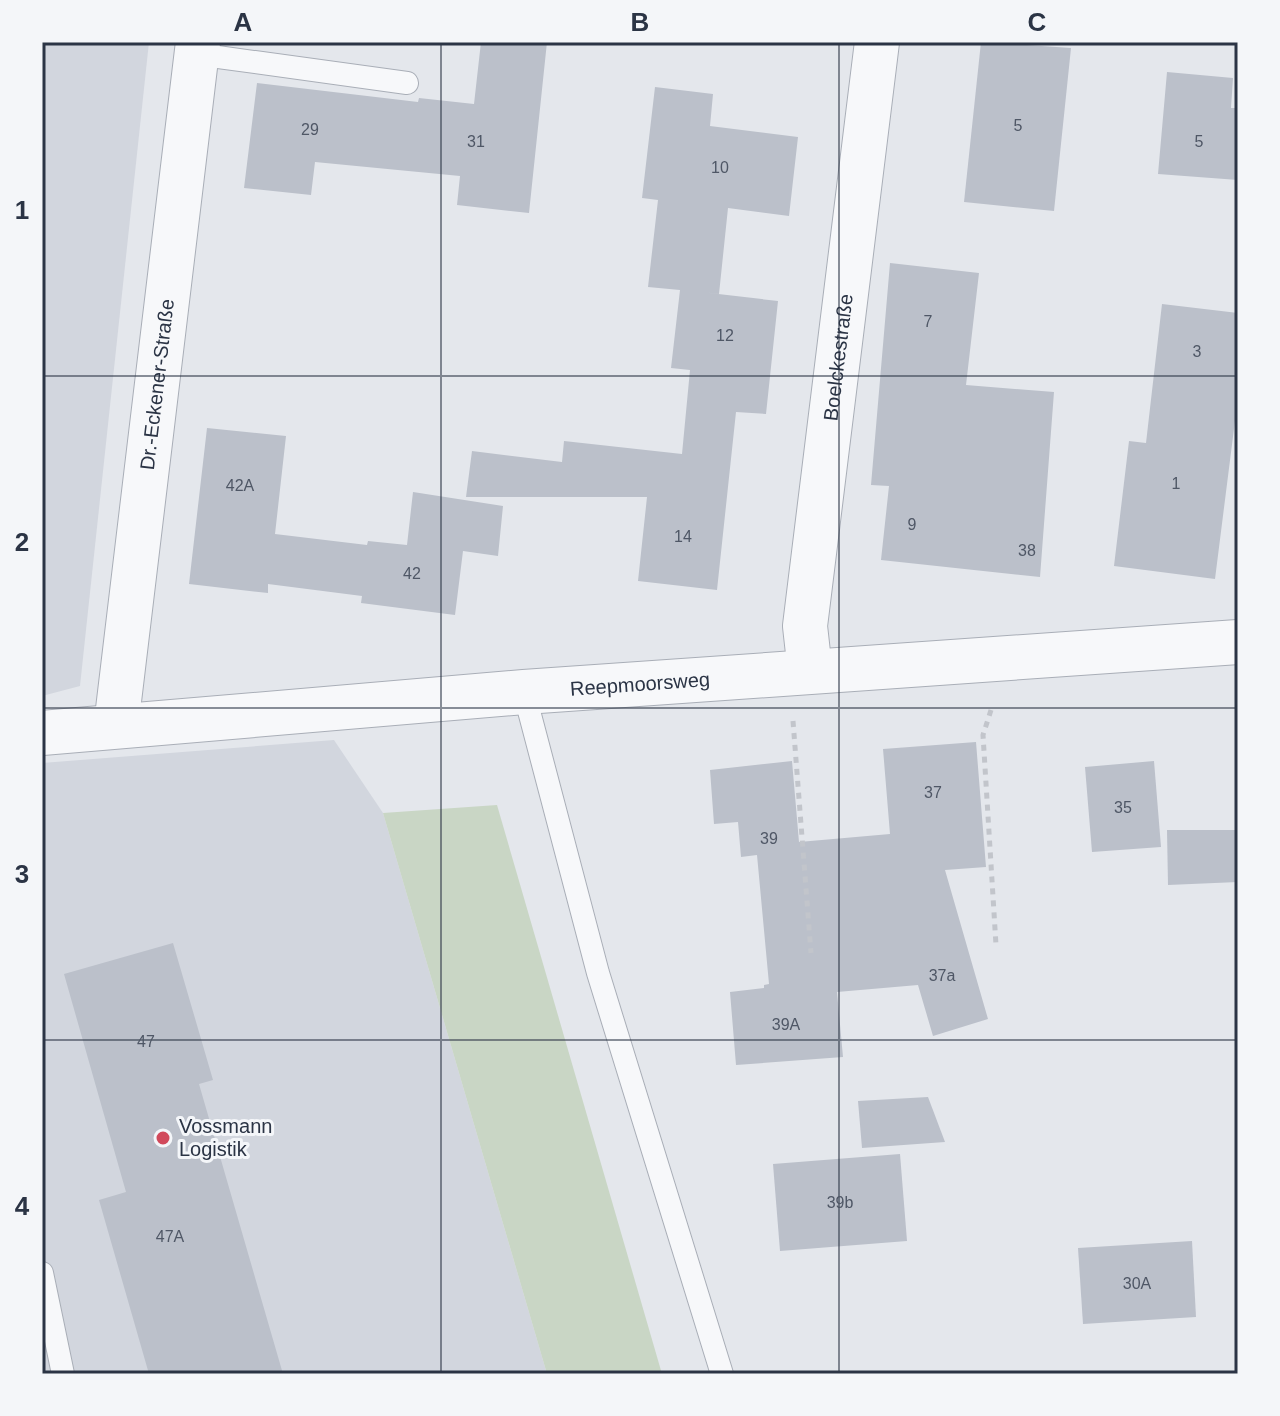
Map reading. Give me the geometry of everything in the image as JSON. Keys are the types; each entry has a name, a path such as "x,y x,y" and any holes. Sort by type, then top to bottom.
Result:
{"street":[{"name":"Boelckestraße","path":"800,672 877,42"},
{"name":"Dr.-Eckener-Straße","path":"116,726 197,48"},
{"name":"Reepmoorsweg","path":"42,733 524,692 1238,642"}],"lane":[{"path":"197,48 407,83"},
{"path":"524,692 598,973 722,1374"},
{"path":"42,1273 63,1374"}],"path":[{"path":"994,657 995,697 983,735 996,945"},
{"path":"800,672 811,953"}],"shaded area":[{"path":"42,42 149,42 80,686 42,696"},
{"path":"334,740 383,813 547,1374 42,1374 42,763"}],"green space":[{"path":"497,805 662,1374 547,1374 383,813"}],"building":[{"path":"481,42 547,42 529,213 457,205 460,176 315,162 311,195 244,188 257,83 418,102 419,98 474,104"},
{"path":"981,42 1071,48 1054,211 964,202"},
{"path":"1167,72 1233,78 1231,108 1238,108 1238,180 1158,174"},
{"path":"655,87 713,94 710,126 798,137 789,216 728,208 719,294 701,292 778,301 766,414 736,412 717,590 638,581 647,497 466,497 472,451 562,462 564,441 682,454 690,370 671,368 680,290 648,287 658,200 642,198"},
{"path":"890,263 979,273 966,385 1054,392 1040,577 881,560 889,486 871,485"},
{"path":"1162,304 1238,313 1238,397 1215,579 1114,566 1129,441 1146,443"},
{"path":"207,428 286,436 275,534 367,545 368,541 407,545 413,492 503,506 498,556 463,551 455,615 361,603 362,596 268,584 268,593 189,584"},
{"path":"976,742 986,867 945,870 988,1019 933,1036 918,985 837,992 843,1057 736,1065 730,992 764,988 769,984 757,855 741,857 738,822 714,824 710,770 792,761 799,842 890,834 883,749"},
{"path":"1154,761 1161,847 1092,852 1085,767"},
{"path":"1167,830 1238,830 1238,882 1168,885"},
{"name":"Vossmann Logistik","path":"173,943 213,1080 199,1084 283,1374 149,1374 99,1200 126,1192 64,974"},
{"path":"928,1097 945,1142 862,1148 858,1101"},
{"path":"900,1154 907,1241 780,1251 773,1164"},
{"path":"1192,1241 1196,1317 1083,1324 1078,1248"}],"place":[{"name":"Vossmann Logistik","path":"163,1138"}]}
